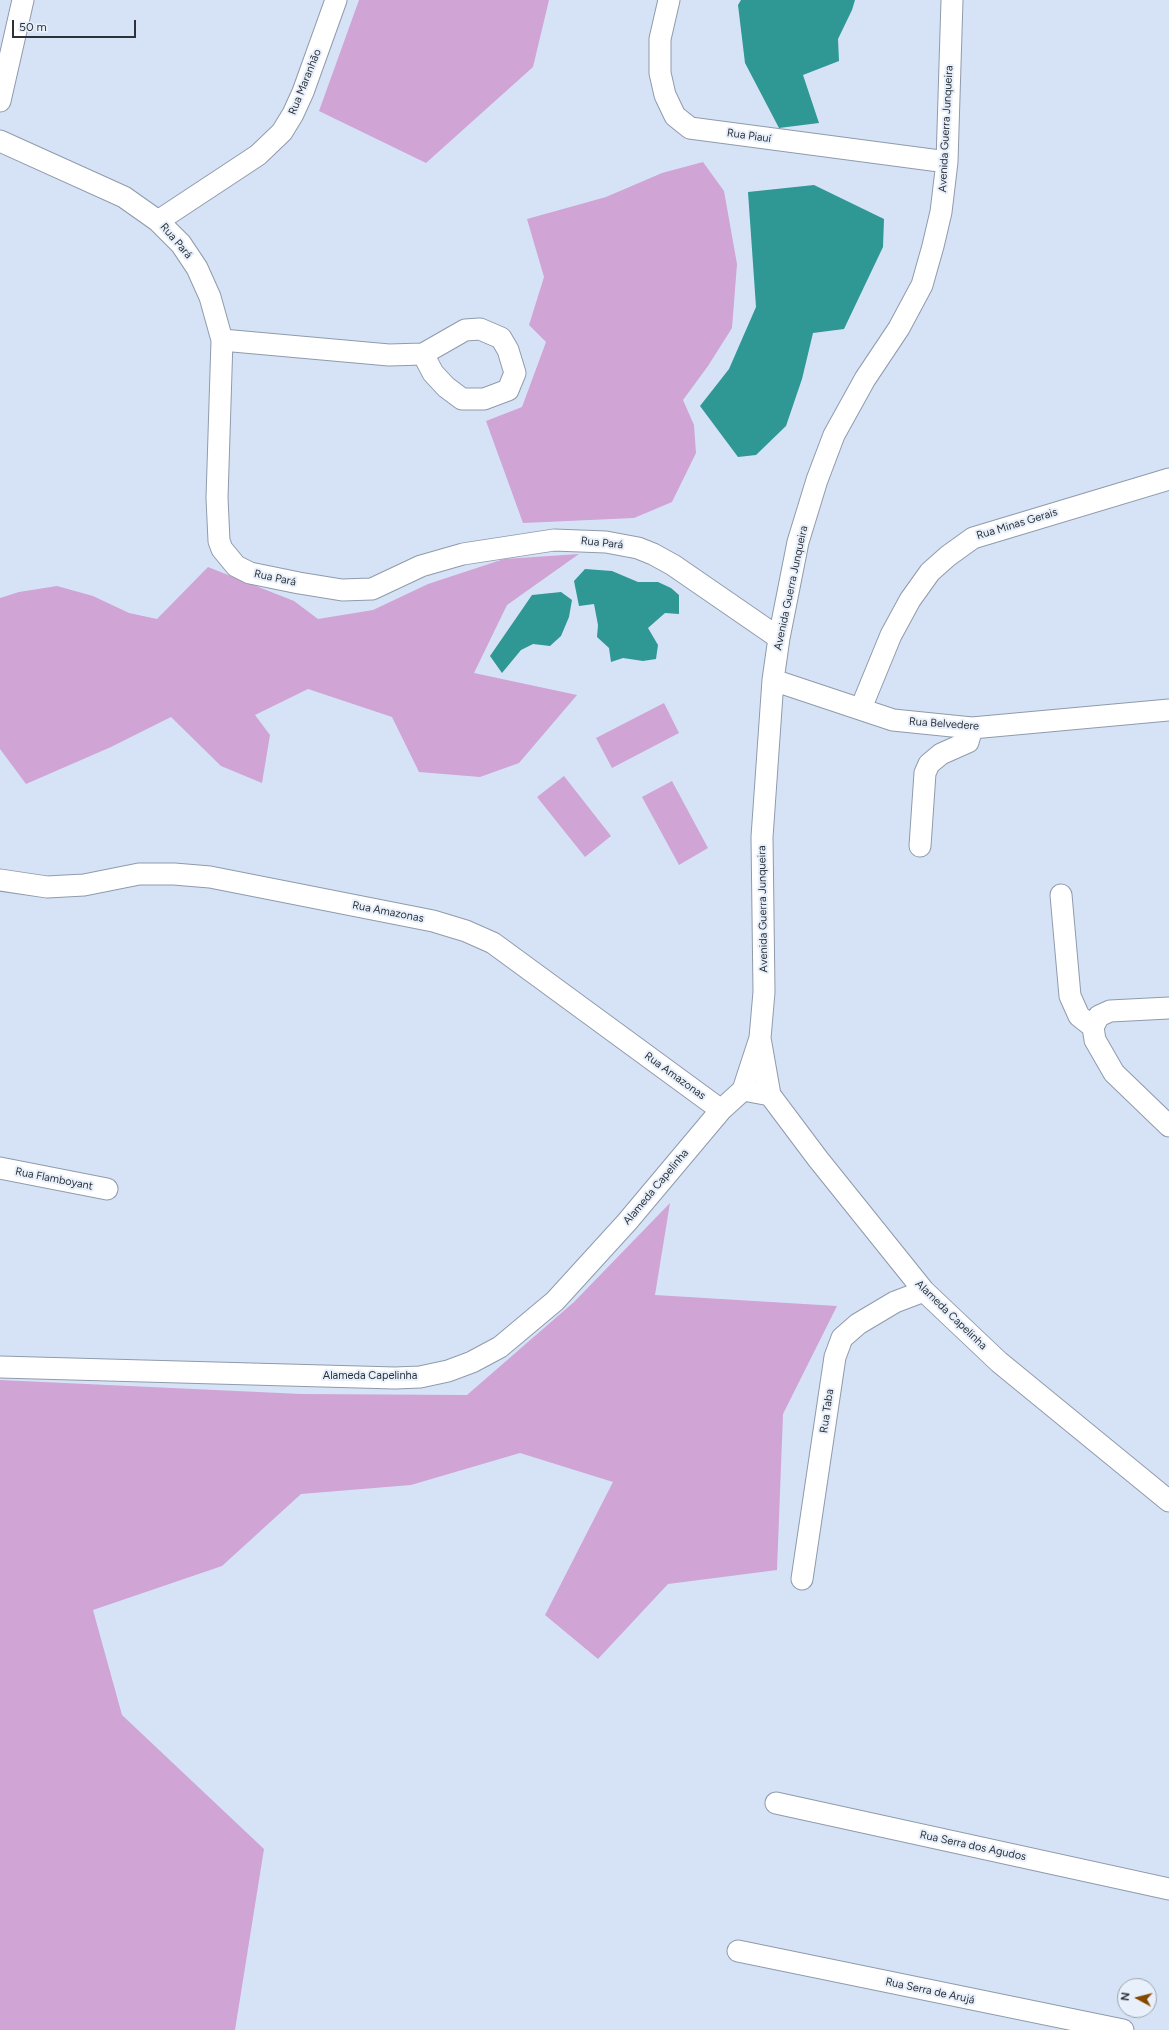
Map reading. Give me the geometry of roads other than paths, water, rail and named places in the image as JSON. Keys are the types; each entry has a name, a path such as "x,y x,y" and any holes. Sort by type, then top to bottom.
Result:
{"street":[{"path":"0,101 23,0"},
{"name":"Rua Maranhão","path":"158,221 258,155 282,132 293,114 303,92 336,0"},
{"name":"Rua Piauí","path":"669,0 660,39 660,73 665,95 675,116 690,128 947,162"},
{"name":"Avenida Guerra Junqueira","path":"742,1090 760,1038 764,992 762,837 773,680 779,638 798,542 817,480 834,435 865,379 899,328 922,285 941,212 947,162 952,0"},
{"name":"Rua Pará","path":"0,141 124,197 158,221 181,244 198,268 210,298 222,340 217,498 219,541 222,549 236,566 250,573 299,583 342,590 372,589 421,566 463,554 554,540 606,542 638,548 653,554 680,570 779,638"},
{"path":"222,340 388,355 422,354"},
{"name":"Rua Minas Gerais","path":"861,708 891,635 910,600 930,572 948,556 973,538 1169,478"},
{"name":"Rua Belvedere","path":"773,680 861,708 893,720 972,728 1169,710"},
{"path":"920,846 925,773 929,764 942,754 968,742 972,728"},
{"name":"Rua Amazonas","path":"0,880 48,887 84,885 139,874 174,874 210,877 433,921 466,931 493,942 721,1110"},
{"path":"1061,895 1070,996 1079,1016 1093,1028"},
{"path":"1169,1008 1110,1011 1099,1016 1093,1028 1095,1040 1114,1073 1169,1126"},
{"name":"Avenida Guerra Junqueira","path":"760,1038 770,1095"},
{"path":"742,1090 770,1095"},
{"name":"Alameda Capelinha","path":"0,1367 396,1378 420,1377 448,1372 472,1362 500,1347 555,1301 627,1222 721,1110 742,1090"},
{"name":"Alameda Capelinha","path":"770,1095 818,1159 924,1291 999,1362 1169,1501"},
{"name":"Rua Flamboyant","path":"0,1168 107,1189"},
{"name":"Rua Taba","path":"802,1579 834,1358 842,1338 858,1324 895,1302 924,1291"},
{"name":"Rua Serra dos Agudos","path":"776,1803 1169,1889"},
{"name":"Rua Serra de Arujá","path":"738,1951 1123,2030"}]}
